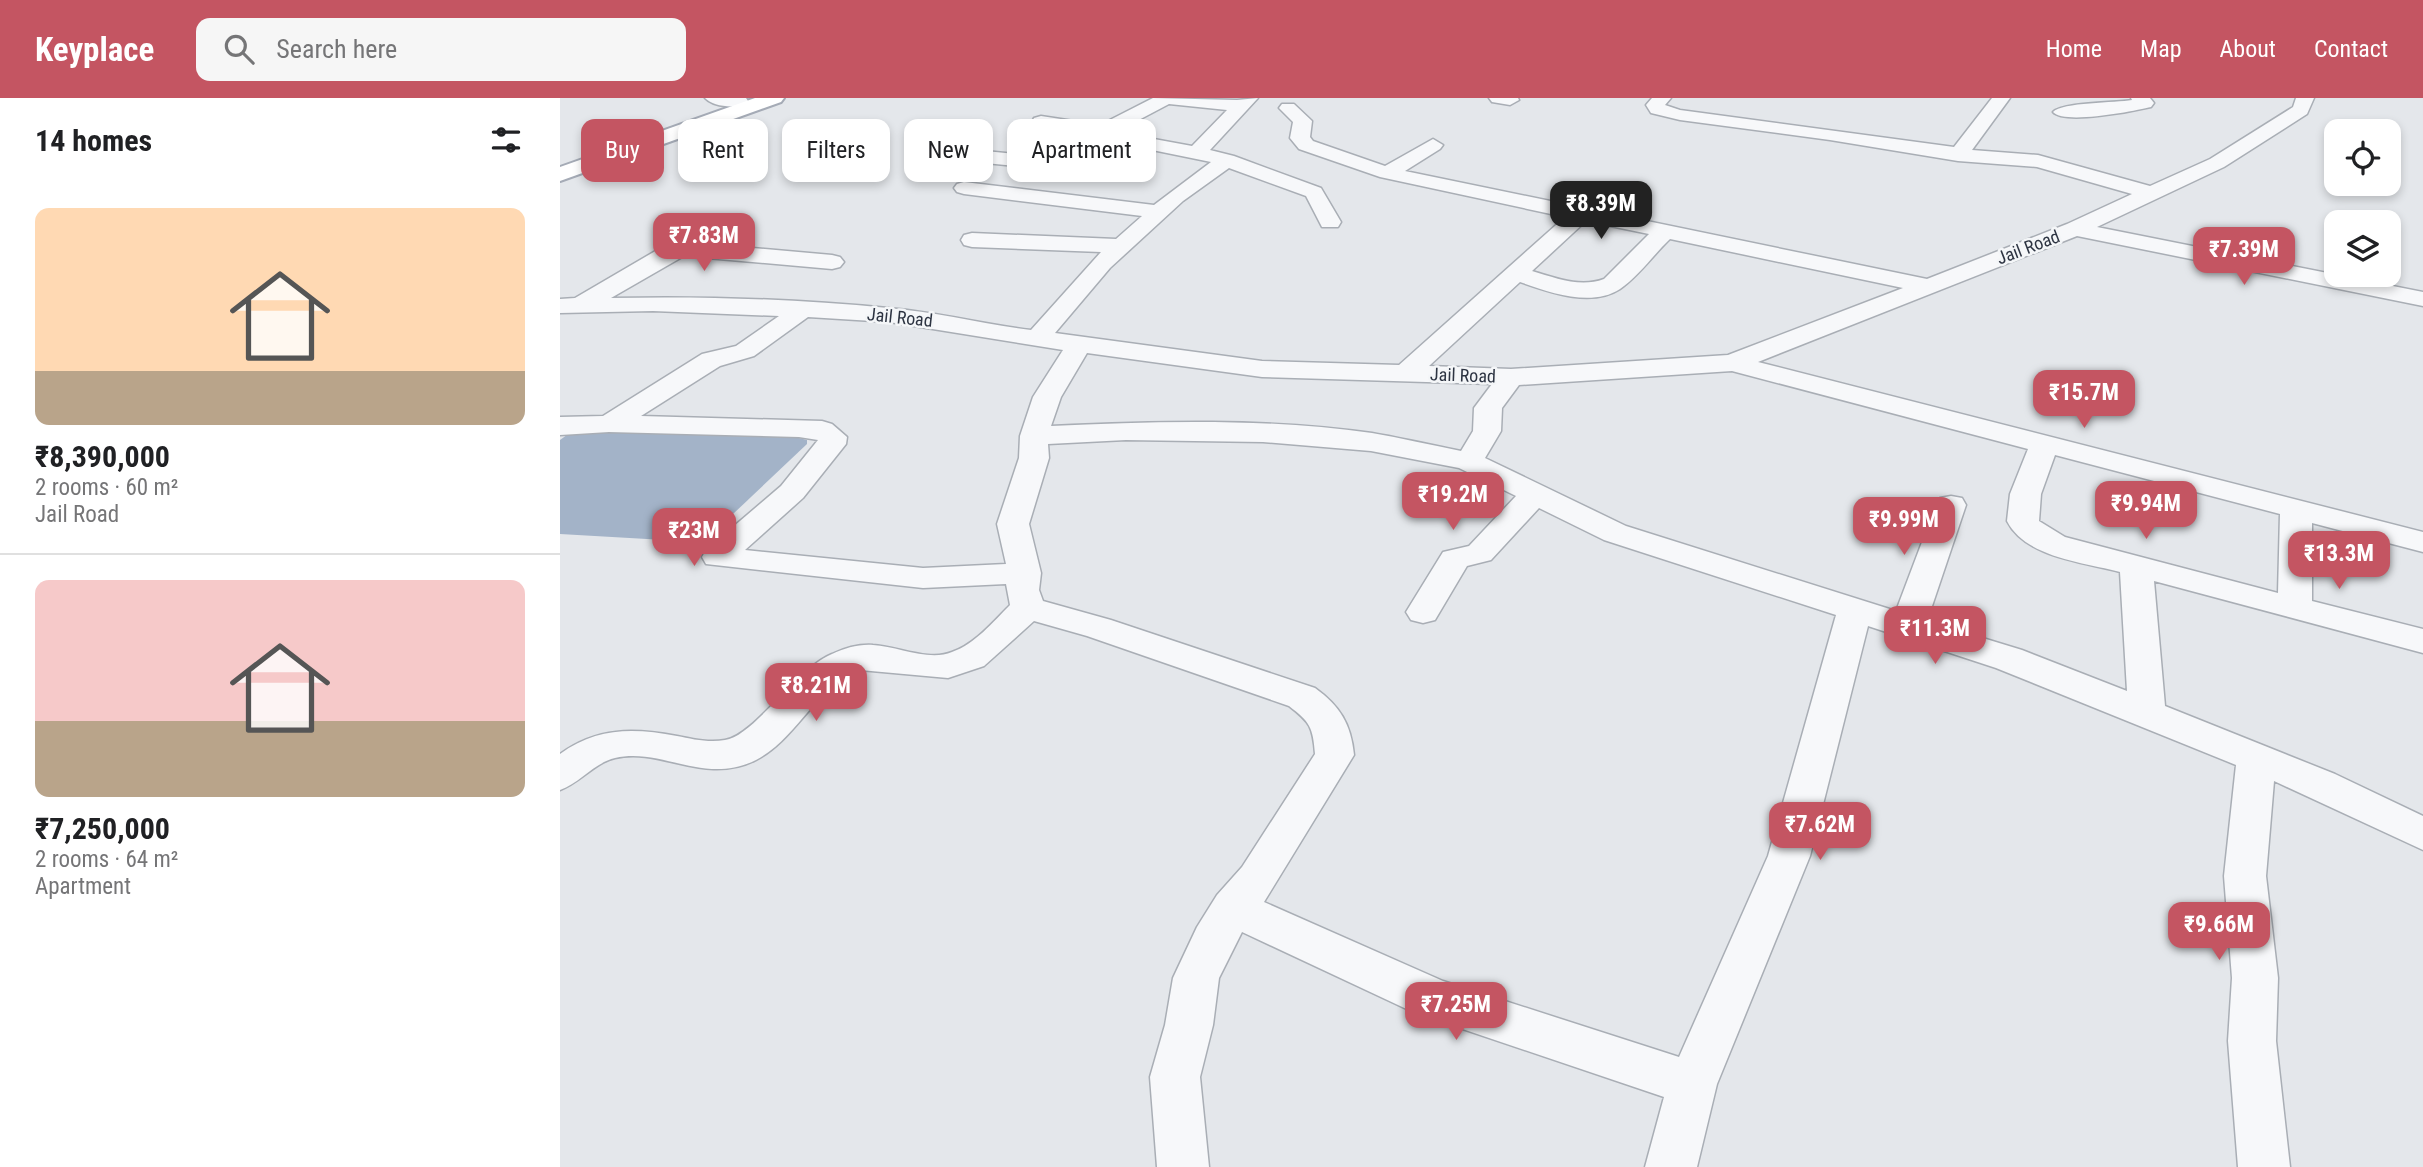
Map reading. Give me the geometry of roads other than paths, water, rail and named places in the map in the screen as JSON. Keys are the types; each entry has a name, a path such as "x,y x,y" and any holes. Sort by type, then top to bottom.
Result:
{"main road":[{"path":"560,174 774,98"},
{"path":"560,164 744,100"}],"street":[{"path":"714,98 744,100"},
{"path":"1131,119 1164,98 1245,102"},
{"path":"1661,98 1655,105 1657,109 1680,115 1830,134 1958,155 2041,155 2150,193"},
{"path":"1958,155 2001,98"},
{"path":"2062,112 2110,109 2145,103 2140,98"},
{"name":"Jail Road","path":"567,310 653,303 889,315 960,324 1037,339 1262,369 1511,377 1732,363 2075,229 2239,152 2301,110 2305,98"},
{"path":"1196,153 1245,102"},
{"path":"1288,108 1303,121 1300,138 1306,145 1387,173 1928,286"},
{"path":"1156,144 1227,160 1314,192 1330,222"},
{"path":"1387,173 1433,145"},
{"path":"1037,339 1102,263 1158,212 1227,160"},
{"path":"964,188 1158,212"},
{"path":"1406,373 1580,215"},
{"path":"2075,229 2423,299"},
{"path":"1516,273 1572,289 1603,289 1612,284 1664,232"},
{"path":"972,240 1121,246"},
{"path":"567,310 671,251 684,249 832,262"},
{"path":"609,424 711,360 745,351 804,309"},
{"path":"1026,591 1013,524 1034,458 1034,436 1047,397 1079,345"},
{"path":"1732,363 2044,446 2423,542"},
{"path":"1468,461 1487,436 1490,421 1488,408 1511,377"},
{"path":"560,426 609,424 822,430 833,437 832,444 792,492 718,557 1026,591 1099,628 1302,697 1325,713 1333,735 1335,755 1257,878 1233,908 1213,940 1196,978 1189,1025 1175,1077 1183,1167"},
{"path":"1034,436 1126,431 1263,433 1371,442 1468,461 1615,533 2009,659 2256,757 2423,834"},
{"path":"2044,446 2021,509 2023,522 2034,534 2054,544 2423,641"},
{"path":"1423,612 1455,559 1480,553 1535,494"},
{"path":"1909,627 1951,505"},
{"path":"2295,608 2296,509"},
{"path":"2136,566 2147,714"},
{"path":"560,775 601,747 622,744 711,756 734,753 750,746 823,676 843,662 863,657 943,666 961,663 1026,591"},
{"path":"1671,1167 1692,1084 1789,856 1855,608"},
{"path":"2256,757 2245,876 2255,978 2252,1041 2264,1167"},
{"path":"1233,908 1432,998 1692,1084"}],"water":[{"path":"588,430 799,438 807,440 807,444 714,532 699,542 560,534 560,440 571,432"}]}
